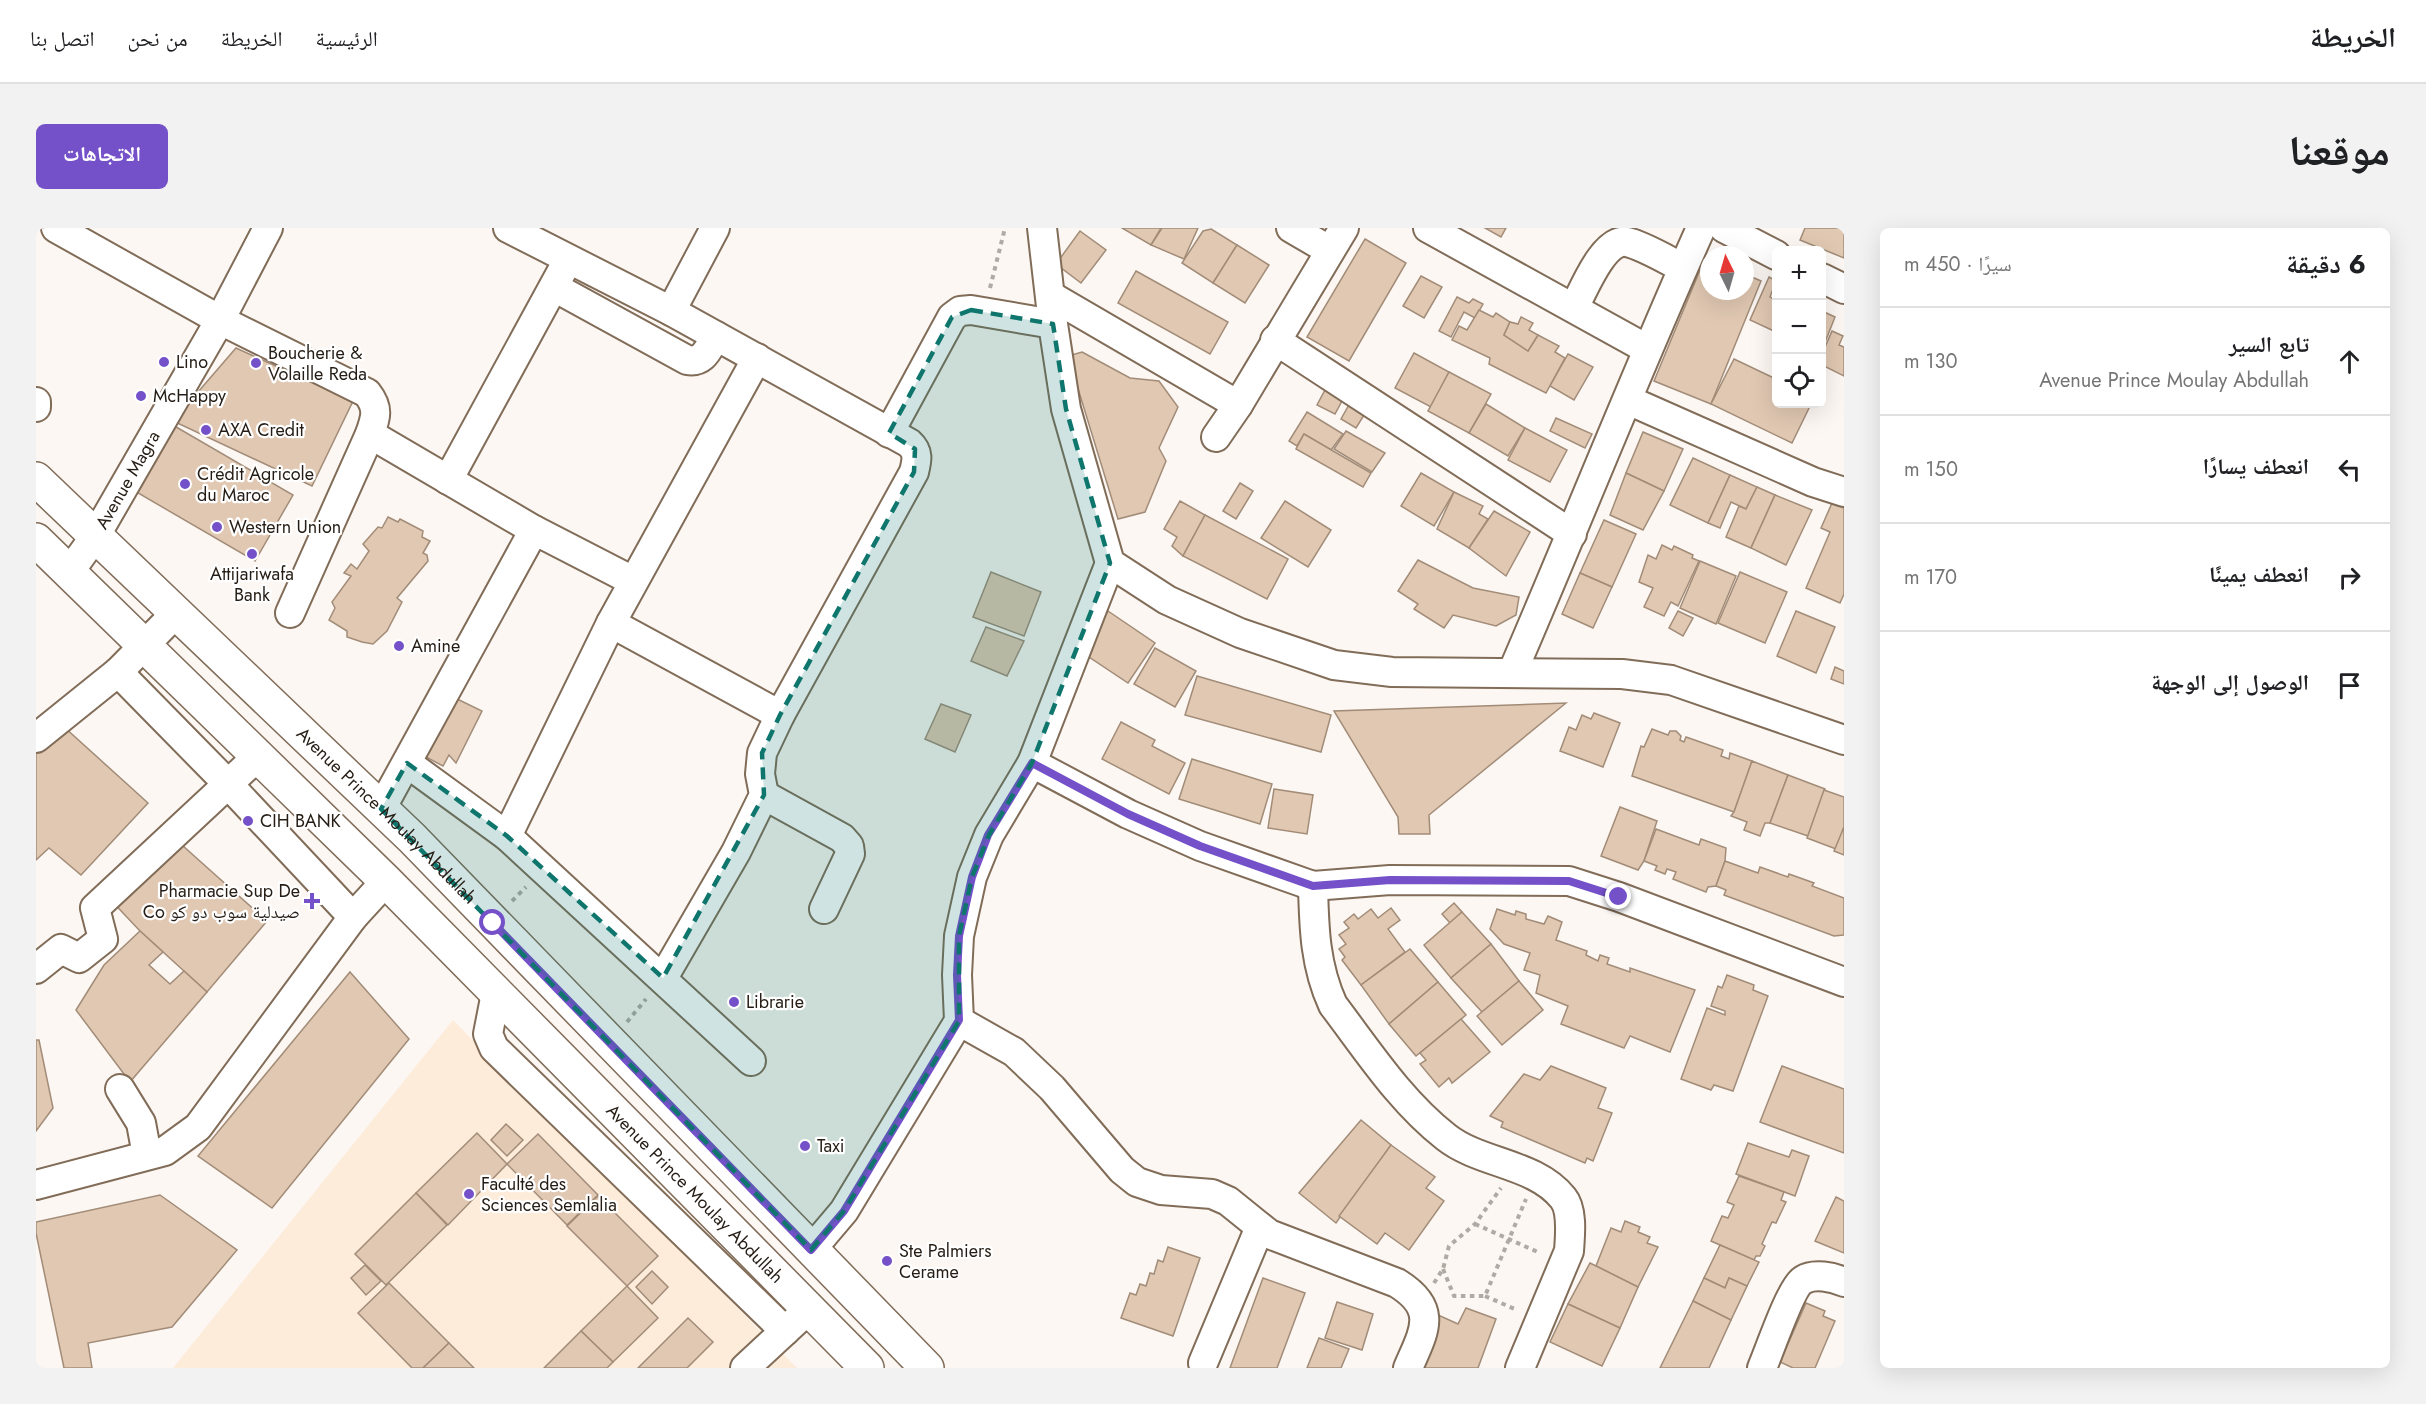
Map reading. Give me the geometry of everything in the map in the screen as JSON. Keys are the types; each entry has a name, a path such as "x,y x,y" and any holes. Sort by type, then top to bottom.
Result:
{"main road":[{"name":"Avenue Prince Moulay Abdullah","path":"36,479 381,809 927,1368"},
{"name":"Avenue Prince Moulay Abdullah","path":"36,540 386,881 867,1368"}],"street":[{"path":"56,228 220,320 367,393 374,403 377,414 370,434 290,613"},
{"name":"Avenue Magra","path":"70,571 96,535 220,320 268,228"},
{"path":"508,228 671,311 915,449 917,459 914,472 780,715 762,753 760,774 764,795 736,852 663,978"},
{"path":"671,311 715,228"},
{"path":"811,1250 844,1211 959,1020 957,975 959,936 972,877 988,835 1032,763 1110,563 1066,409 1042,228"},
{"path":"1216,437 1238,405 1336,239 1291,228"},
{"path":"1428,228 1647,349"},
{"path":"1512,673 1628,400 1647,349 1701,228"},
{"path":"1724,228 1772,253"},
{"path":"1574,308 1606,250 1615,242 1627,242 1683,268"},
{"path":"448,480 568,260"},
{"path":"1826,280 1844,289"},
{"path":"554,287 687,360 696,362 702,359 716,336"},
{"path":"1051,296 1238,405"},
{"path":"889,433 952,317 960,312 983,312 1053,324"},
{"path":"1275,340 1572,534"},
{"path":"507,836 611,623 757,358"},
{"path":"1628,400 1813,482 1844,492"},
{"path":"36,402 36,407"},
{"path":"370,434 534,530 633,581"},
{"path":"381,809 534,530"},
{"path":"1110,563 1167,600 1240,633 1334,665 1392,672 1622,674 1671,680 1844,740"},
{"path":"36,738 118,672 176,613"},
{"path":"611,623 780,715"},
{"path":"118,672 228,784 353,917"},
{"path":"36,969 61,948 79,958 103,939 95,908 257,757"},
{"path":"407,763 507,836 752,1061"},
{"path":"1032,763 1128,814 1200,846 1313,886 1390,880 1569,881 1619,897 1844,982"},
{"path":"764,795 842,838 849,846 850,854 824,909"},
{"path":"36,1185 165,1151 198,1127 353,917 386,881"},
{"path":"1313,886 1315,943 1320,971 1333,1005 1401,1095 1446,1137 1466,1149 1526,1173 1564,1199 1570,1234 1569,1251 1520,1368"},
{"path":"496,993 488,1034 494,1048 785,1331"},
{"path":"959,1020 1014,1053 1052,1088 1122,1170 1137,1182 1161,1190 1212,1194 1228,1201 1269,1234 1397,1283 1413,1293 1421,1303 1424,1319 1423,1332 1408,1368"},
{"path":"120,1089 141,1123 147,1155"},
{"path":"1203,1363 1260,1227"},
{"path":"1762,1368 1796,1286 1811,1277 1825,1277 1844,1282"},
{"path":"750,1367 808,1309"}],"path":[{"path":"983,312 1005,228"},
{"path":"1421,1303 1443,1269 1449,1246 1475,1224 1526,1173"},
{"path":"1485,1296 1510,1239 1526,1173"},
{"path":"1475,1224 1563,1263"},
{"path":"1443,1269 1454,1296 1485,1296 1540,1319"}],"highlighted area":[{"path":"971,310 1053,324 1066,409 1110,563 1032,763 989,835 972,877 959,936 959,1021 844,1211 811,1250 381,809 407,763 507,836 663,978 764,795 762,753 780,715 914,472 915,449 889,433 952,317"}],"shaded area":[{"name":"Faculté des Sciences Semlalia","path":"453,1020 797,1368 173,1368"}],"building":[{"path":"1122,228 1161,228 1151,245"},
{"path":"1162,228 1198,228 1184,259 1151,245"},
{"path":"1485,228 1506,228 1501,237"},
{"path":"1805,228 1844,228 1844,258 1826,251 1826,246 1815,246 1800,240"},
{"path":"1211,229 1237,245 1213,283 1182,263 1203,231"},
{"path":"1080,231 1106,250 1081,283 1056,264"},
{"path":"1365,239 1406,263 1349,361 1307,337"},
{"path":"1237,245 1269,265 1245,303 1213,283"},
{"path":"1700,270 1700,300 1753,300 1711,404 1654,381"},
{"path":"1136,271 1228,322 1210,354 1118,303"},
{"path":"1421,276 1442,287 1424,318 1403,306"},
{"path":"1769,277 1772,279 1770,297 1772,298 1772,330 1750,320"},
{"path":"1754,278 1761,281 1754,298"},
{"path":"1457,297 1469,303 1473,299 1483,304 1475,318 1464,312 1451,337 1439,331"},
{"path":"1479,310 1493,317 1496,313 1510,322 1504,335 1528,351 1538,335 1559,346 1555,352 1565,358 1546,393 1489,364 1490,358 1452,340 1459,326 1467,330"},
{"path":"1826,313 1835,317 1826,340"},
{"path":"1521,317 1533,323 1529,330 1538,335 1528,351 1504,335 1510,322 1518,324"},
{"path":"1832,331 1843,336 1839,345 1844,347 1844,376 1826,367 1826,345"},
{"path":"236,348 353,401 312,486 173,421"},
{"path":"1082,352 1130,378 1159,381 1178,407 1159,448 1166,461 1145,512 1118,519 1068,356"},
{"path":"1414,353 1449,372 1431,407 1395,388"},
{"path":"1568,354 1593,367 1574,400 1550,386"},
{"path":"1734,359 1772,377 1772,408 1809,408 1792,443 1711,404"},
{"path":"1449,372 1491,394 1469,433 1428,411"},
{"path":"1325,390 1343,399 1335,414 1317,405"},
{"path":"1350,403 1366,412 1356,428 1341,419"},
{"path":"1486,404 1525,428 1508,456 1469,433"},
{"path":"1307,412 1343,434 1331,450 1304,434 1297,446 1289,441"},
{"path":"1556,418 1592,434 1585,448 1550,431"},
{"path":"171,424 293,495 255,561 133,490"},
{"path":"1525,428 1567,450 1550,482 1508,460"},
{"path":"1346,431 1385,453 1372,472 1334,449"},
{"path":"1643,432 1683,449 1664,491 1626,473"},
{"path":"1304,434 1371,473 1363,487 1296,449"},
{"path":"1693,458 1730,475 1708,523 1670,505"},
{"path":"1421,473 1454,492 1434,526 1401,506"},
{"path":"1626,473 1664,491 1643,530 1610,515"},
{"path":"1730,475 1757,487 1746,509 1731,502 1720,528 1708,523"},
{"path":"1240,483 1253,491 1236,519 1223,511"},
{"path":"1757,487 1775,495 1751,548 1726,537 1739,506 1746,509"},
{"path":"1454,492 1483,506 1479,514 1488,519 1469,548 1437,529"},
{"path":"1775,495 1812,510 1786,565 1751,548"},
{"path":"1180,501 1205,515 1183,556 1172,546 1177,537 1164,529"},
{"path":"1285,501 1331,530 1308,567 1261,538"},
{"path":"1832,503 1844,508 1844,594 1840,603 1806,588 1830,532 1821,528"},
{"path":"1494,511 1530,532 1506,576 1469,548"},
{"path":"1205,515 1288,559 1267,599 1183,556"},
{"path":"388,517 398,522 400,519 423,531 422,537 430,541 423,553 427,555 428,561 397,598 402,602 387,631 373,644 347,637 347,631 329,620 335,608 332,602 351,576 344,573 351,564 357,569 369,551 363,544 378,527 382,528"},
{"path":"1604,520 1636,534 1612,587 1580,573"},
{"path":"1662,545 1672,550 1674,546 1693,555 1692,558 1699,561 1678,606 1671,602 1664,616 1644,607 1653,588 1639,582 1648,555 1656,559"},
{"path":"1418,560 1473,588 1519,597 1516,615 1496,626 1453,615 1444,628 1414,609 1418,604 1398,591"},
{"path":"1700,561 1736,576 1716,624 1680,608"},
{"path":"991,572 1041,592 1024,636 973,617"},
{"path":"1740,572 1787,592 1765,643 1718,623"},
{"path":"1580,573 1612,587 1593,628 1562,614"},
{"path":"1108,611 1155,643 1128,683 1080,651"},
{"path":"1678,611 1693,618 1683,636 1669,628"},
{"path":"1796,611 1835,627 1816,673 1777,656"},
{"path":"986,627 1024,641 1007,676 971,661"},
{"path":"1155,648 1196,671 1175,707 1134,684"},
{"path":"1835,667 1844,671 1844,684 1831,679"},
{"path":"1197,676 1331,715 1321,752 1185,715"},
{"path":"449,695 482,711 456,763 449,755 443,766 426,757"},
{"path":"1566,703 1429,815 1430,834 1399,834 1398,817 1334,711"},
{"path":"941,704 971,715 955,752 925,739"},
{"path":"1594,713 1620,723 1603,767 1560,751 1569,727 1576,730 1582,715 1591,719"},
{"path":"1121,722 1155,740 1152,746 1185,763 1169,794 1102,759"},
{"path":"63,726 148,803 81,875 49,848 36,860 36,747"},
{"path":"1652,729 1668,735 1670,731 1676,731 1681,736 1680,740 1684,742 1686,737 1723,750 1721,756 1729,759 1730,753 1752,761 1734,812 1632,776 1641,746 1644,747"},
{"path":"1192,759 1272,784 1260,824 1179,799"},
{"path":"1752,761 1788,775 1770,823 1765,823 1760,836 1744,830 1747,822 1731,816"},
{"path":"1788,775 1825,789 1808,836 1770,823"},
{"path":"1274,789 1313,795 1307,834 1268,828"},
{"path":"1824,790 1844,797 1844,827 1836,849 1807,838"},
{"path":"1620,807 1657,821 1644,861 1638,870 1601,856"},
{"path":"1844,827 1844,855 1834,851"},
{"path":"1656,829 1699,845 1701,839 1726,848 1725,861 1716,886 1708,887 1706,892 1673,879 1676,872 1667,869 1665,874 1655,870 1657,866 1644,861"},
{"path":"173,837 267,921 207,992 140,931 107,896"},
{"path":"1725,861 1758,873 1760,867 1788,877 1789,874 1844,898 1844,935 1834,936 1724,895 1726,890 1716,886"},
{"path":"1454,903 1462,912 1450,923 1442,914"},
{"path":"1391,908 1400,920 1388,929 1405,952 1361,985 1342,960 1345,957 1339,949 1346,944 1339,935 1349,928 1344,922 1354,914 1358,919 1371,909 1378,918"},
{"path":"1497,909 1515,915 1516,911 1526,914 1526,919 1544,924 1548,916 1562,922 1556,940 1587,951 1586,955 1598,961 1600,955 1609,958 1607,964 1630,972 1630,968 1695,990 1670,1052 1630,1036 1624,1048 1561,1024 1568,1006 1536,993 1540,975 1524,970 1530,953 1504,944 1490,929"},
{"path":"1462,912 1491,944 1451,978 1424,945"},
{"path":"140,931 163,952 149,965 170,984 184,971 207,992 130,1082 76,1010 104,965"},
{"path":"1491,944 1519,981 1482,1012 1451,978"},
{"path":"1410,949 1438,982 1389,1024 1361,985"},
{"path":"350,972 409,1039 272,1208 198,1156"},
{"path":"1727,975 1754,985 1753,990 1768,996 1733,1091 1714,1085 1711,1090 1681,1079 1707,1008 1725,1015 1725,1011 1711,1006 1718,986 1722,988"},
{"path":"1519,981 1543,1010 1502,1045 1477,1016"},
{"path":"1438,982 1466,1015 1416,1056 1389,1024"},
{"path":"1461,1019 1490,1052 1452,1083 1449,1078 1439,1087 1420,1064 1426,1060 1420,1053"},
{"path":"36,1040 39,1040 53,1108 36,1131"},
{"path":"1551,1066 1606,1088 1598,1108 1612,1113 1593,1161 1587,1158 1585,1163 1501,1127 1503,1122 1490,1116 1524,1074 1540,1080"},
{"path":"1782,1066 1844,1089 1844,1153 1760,1122"},
{"path":"1361,1120 1391,1145 1336,1223 1299,1193"},
{"path":"506,1124 523,1140 507,1156 491,1140"},
{"path":"477,1133 507,1164 448,1225 416,1193"},
{"path":"538,1134 598,1195 567,1225 507,1164"},
{"path":"1748,1143 1789,1157 1792,1150 1809,1156 1795,1196 1736,1174"},
{"path":"1391,1145 1435,1177 1426,1188 1444,1201 1409,1250 1385,1233 1377,1244 1339,1216"},
{"path":"1739,1176 1784,1192 1781,1200 1786,1202 1776,1223 1772,1222 1762,1244 1765,1246 1760,1256 1756,1256 1754,1260 1711,1241 1722,1216 1728,1218 1734,1205 1727,1202"},
{"path":"416,1193 447,1225 386,1285 355,1254"},
{"path":"160,1195 237,1250 172,1327 88,1343 92,1368 64,1368 36,1233 36,1222"},
{"path":"598,1196 658,1256 627,1286 567,1226"},
{"path":"1836,1197 1844,1201 1844,1253 1815,1241"},
{"path":"1625,1221 1640,1227 1638,1232 1650,1237 1647,1243 1658,1247 1638,1287 1596,1266 1611,1228 1621,1232"},
{"path":"1720,1245 1759,1262 1747,1286 1729,1278 1725,1288 1704,1278"},
{"path":"1168,1247 1200,1258 1173,1336 1121,1318 1130,1293 1136,1295 1140,1284 1146,1286 1150,1273 1154,1274 1158,1260 1163,1262"},
{"path":"1590,1263 1638,1287 1620,1328 1568,1304"},
{"path":"365,1265 381,1281 366,1295 351,1278"},
{"path":"652,1271 668,1287 652,1304 636,1287"},
{"path":"1263,1278 1305,1293 1277,1368 1230,1368"},
{"path":"1704,1278 1725,1288 1729,1278 1747,1286 1731,1320 1693,1301"},
{"path":"389,1283 449,1343 423,1368 412,1368 358,1313"},
{"path":"627,1286 658,1318 613,1362 581,1331"},
{"path":"1693,1301 1731,1320 1709,1368 1660,1368"},
{"path":"1337,1302 1373,1314 1362,1350 1325,1338"},
{"path":"1806,1303 1825,1311 1823,1316 1835,1321 1815,1368 1793,1368 1780,1362"},
{"path":"1568,1304 1620,1328 1602,1366 1550,1342"},
{"path":"1466,1308 1496,1319 1478,1368 1423,1368 1436,1314 1458,1324"},
{"path":"688,1318 713,1342 687,1368 638,1368"},
{"path":"581,1331 613,1362 607,1368 544,1368"},
{"path":"1319,1338 1349,1349 1341,1368 1307,1368"},
{"path":"449,1343 474,1368 423,1368"}],"place":[{"name":"Lino","path":"164,362"},
{"name":"Boucherie & Volaille Reda","path":"256,363"},
{"name":"McHappy","path":"141,396"},
{"name":"AXA Credit","path":"206,430"},
{"name":"Crédit Agricole du Maroc","path":"185,484"},
{"name":"Western Union","path":"217,527"},
{"name":"Attijariwafa Bank","path":"252,554"},
{"name":"Amine","path":"399,646"},
{"name":"CIH BANK","path":"248,821"},
{"name":"Pharmacie Sup De Co صيدلية سوب دو كو","path":"312,901"},
{"name":"Librarie","path":"734,1002"},
{"name":"Taxi","path":"805,1146"},
{"name":"Faculté des Sciences Semlalia","path":"469,1194"},
{"name":"Ste Palmiers Cerame","path":"887,1261"}],"route":[{"path":"493,923 811,1250 844,1211 959,1020 957,975 959,936 972,877 988,835 1032,763 1128,814 1200,846 1313,886 1390,880 1569,881 1619,897"}]}
